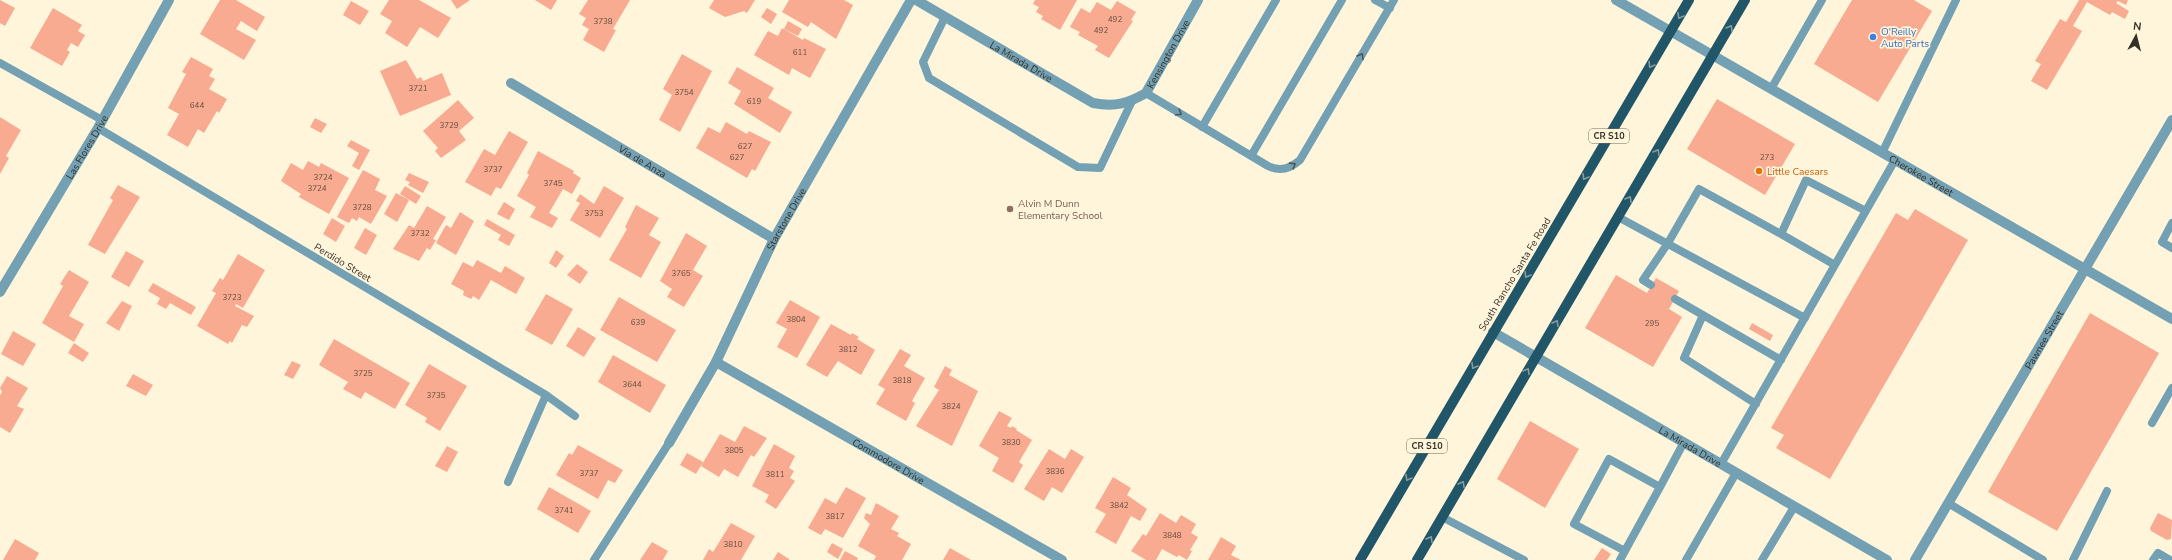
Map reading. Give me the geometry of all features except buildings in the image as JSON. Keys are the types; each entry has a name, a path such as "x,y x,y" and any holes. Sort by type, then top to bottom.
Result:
{"main road":[{"name":"South Rancho Santa Fe Road","path":"1360,560 1689,0"},
{"path":"1417,560 1714,56 1745,0"}],"street":[{"name":"Las Flores Drive","path":"0,292 100,124 170,0"},
{"name":"Starstone Drive","path":"670,444 716,362 774,239 911,0"},
{"name":"La Mirada Drive","path":"916,0 1093,103 1110,106 1132,101"},
{"name":"Kensington Drive","path":"1132,101 1146,93 1198,0"},
{"name":"Cherokee Street","path":"1616,0 2172,319"},
{"name":"Via de Anza","path":"511,83 774,239"},
{"name":"Pawnee Street","path":"1915,560 2086,270 2172,120"},
{"name":"La Mirada Drive","path":"1493,332 1887,560"},
{"name":"Commodore Drive","path":"716,362 1062,560"}],"lane":[{"path":"1202,127 1276,0"},
{"path":"1251,156 1342,0"},
{"path":"1376,0 1390,8"},
{"path":"1146,93 1276,170 1294,166 1300,160 1394,0"},
{"path":"1772,89 1822,0"},
{"path":"1882,153 1956,0"},
{"path":"945,17 923,62 929,78 1078,166 1100,168 1132,101"},
{"name":"Perdido Street","path":"0,63 546,395 576,416"},
{"path":"1721,464 1895,160"},
{"path":"1781,234 1806,180 1866,211"},
{"path":"1652,285 1643,280 1668,243 1699,189 1835,265"},
{"path":"1618,217 1805,318"},
{"path":"2172,223 2162,242 2172,248"},
{"path":"1675,299 1781,360"},
{"path":"1703,315 1684,358 1756,404"},
{"path":"2152,423 2172,388"},
{"path":"508,482 546,395"},
{"path":"1620,560 1684,442"},
{"path":"594,560 670,444"},
{"path":"1625,551 1574,524 1577,517 1609,459 1660,487"},
{"path":"1686,560 1736,473"},
{"path":"2073,560 2107,491"},
{"path":"1948,503 2042,560"},
{"path":"1762,560 1794,506"},
{"path":"1442,517 1524,560"},
{"path":"2154,560 2158,553 2170,560"}],"place":[{"name":"O'Reilly Auto Parts","path":"1873,37"},
{"name":"Little Caesars","path":"1759,171"},
{"name":"Alvin M Dunn Elementary School","path":"1010,209"}]}
